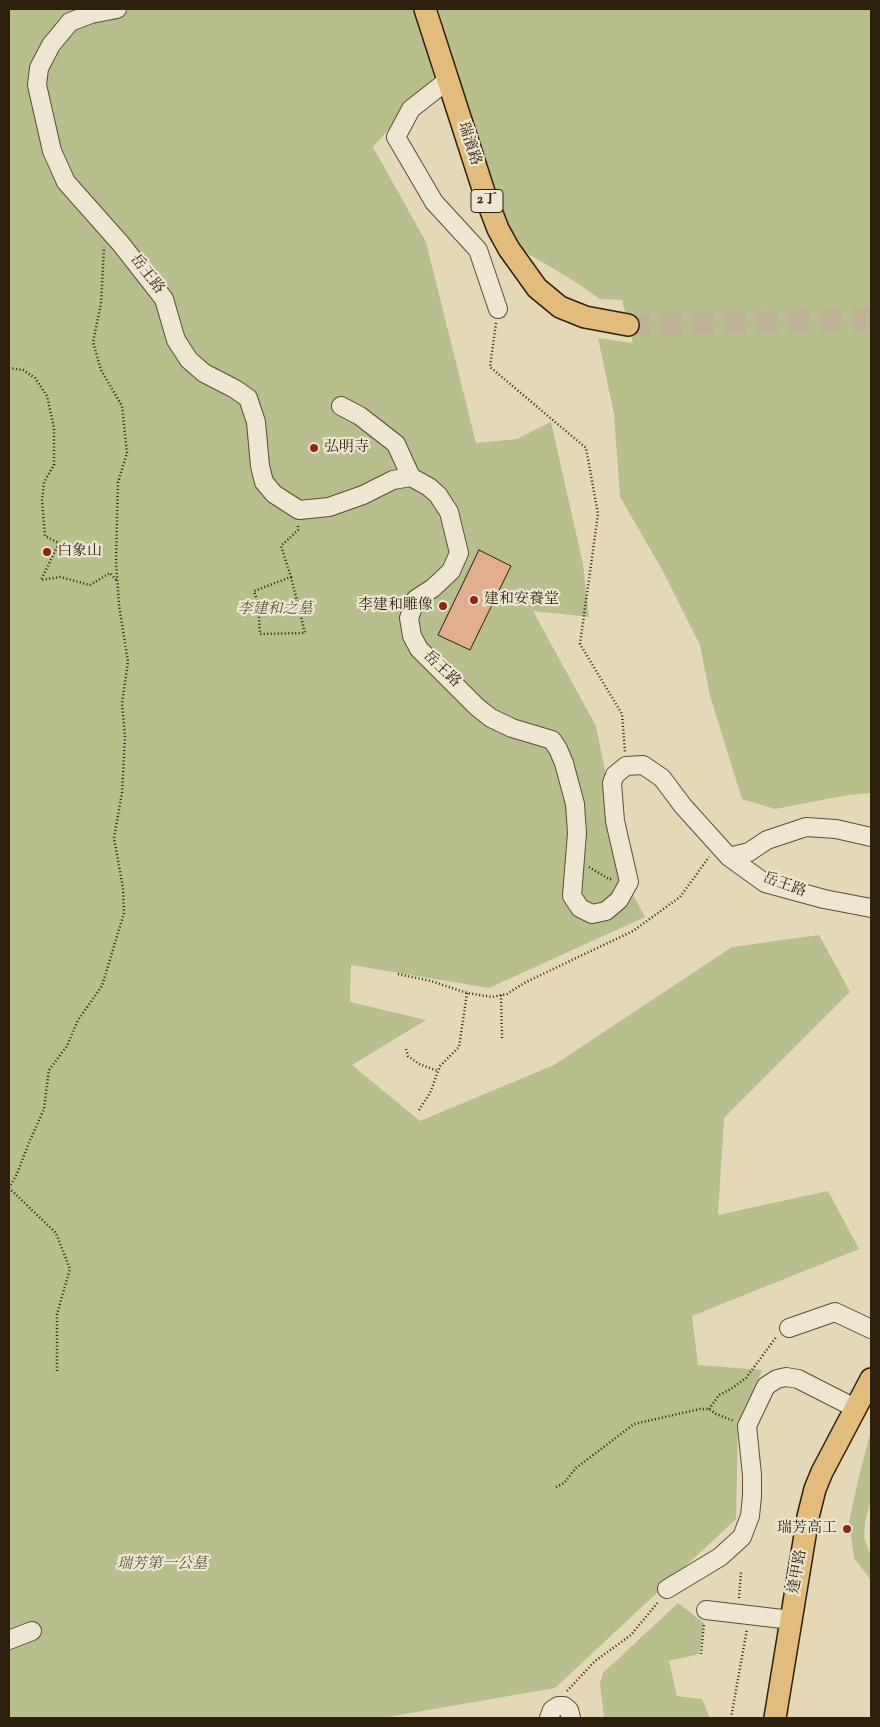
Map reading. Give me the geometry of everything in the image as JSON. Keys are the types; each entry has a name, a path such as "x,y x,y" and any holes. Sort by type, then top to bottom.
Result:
{"main road":[{"name":"瑞濱路","path":"425,9 485,196 498,229 523,270 537,288 560,307 585,317 628,325"},
{"name":"逢甲路","path":"775,1718 808,1517 822,1472 871,1379"}],"street":[{"name":"岳王路","path":"117,9 91,14 70,22 51,45 39,68 37,85 52,151 66,182 121,244 164,299 176,340 189,360 204,373 248,398 256,422 260,466 264,482 274,494 298,510"},
{"path":"448,80 411,109 396,137 434,202 478,250 498,309"},
{"path":"298,510 328,507 363,495 393,480 411,477 396,444 360,416 340,406"},
{"name":"岳王路","path":"411,477 429,487 438,495 449,512 459,552 451,570 433,588 416,599 409,618 412,636 419,649 477,707 491,718 512,728 552,740 558,749 564,763 575,804 577,833 572,896 580,908 592,914 606,911 619,900 629,882"},
{"name":"岳王路","path":"626,766 643,765 662,778 724,852 765,883 815,897 871,908"},
{"path":"626,766 615,775 612,782 615,821 629,882"},
{"path":"724,852 749,852 767,840 806,827 836,829 871,837"},
{"path":"789,1328 835,1312 871,1329"},
{"path":"667,1590 720,1557 742,1536 750,1516 752,1496 748,1426 766,1386 777,1379 798,1379 855,1408"},
{"path":"706,1610 791,1620"},
{"path":"9,1640 32,1631"},
{"path":"554,1712 564,1706 569,1710 571,1718"}],"path":[{"path":"57,1372 57,1314 70,1268 56,1233 9,1188 17,1174 44,1109 49,1070 67,1046 78,1020 102,986 124,913 123,888 114,838 122,793 125,737 122,703 128,662 119,605 116,561 118,482 127,452 122,406 101,370 93,342 101,304 106,228"},
{"path":"498,309 490,367 586,448 598,514 580,644 622,714 626,766"},
{"path":"9,368 23,370 35,378 47,396 54,428 54,465 44,482 42,501 45,536 60,543 42,580 60,576 90,585 110,573 118,583"},
{"path":"291,577 254,591 258,603 260,634 304,633 291,577 281,546 298,530 298,510"},
{"path":"398,974 431,980 467,993 492,997 507,994 535,978 633,931 680,896 704,862 724,852"},
{"path":"575,868 585,865 609,879 629,882"},
{"path":"419,1110 430,1093 440,1066 459,1047 467,993"},
{"path":"501,995 502,1038"},
{"path":"406,1049 408,1056 419,1064 438,1071"},
{"path":"709,1409 719,1395 732,1389 746,1378 765,1354 774,1338 789,1328"},
{"path":"556,1487 564,1483 576,1468 634,1424 700,1409 709,1409 716,1414 748,1426"},
{"path":"731,1718 743,1614 742,1572"},
{"path":"554,1712 562,1696 595,1661 631,1635 667,1590"},
{"path":"701,1654 706,1610"}],"green space":[{"path":"9,9 415,9 434,78 373,147 426,242 476,443 517,439 551,422 583,564 589,617 533,611 596,726 606,776 614,860 645,917 489,988 351,965 350,1002 426,1020 352,1065 420,1121 554,1065 732,947 819,935 850,992 724,1118 718,1215 828,1191 859,1249 692,1316 698,1365 762,1370 738,1428 736,1519 555,1688 382,1718 9,1718"},
{"path":"438,9 871,9 871,793 848,795 775,809 742,799 710,696 700,645 664,573 620,497 614,414 598,338 633,343 622,300 600,299 522,250 503,217"},
{"path":"871,1430 871,1499 865,1522 864,1538 871,1556 871,1580 854,1558 849,1522"},
{"path":"678,1603 704,1623 699,1654 669,1661 677,1696 702,1699 710,1718 604,1718 600,1684 603,1673"}],"building":[{"name":"建和安養堂","path":"479,550 511,566 470,650 438,635"}],"tunnel":[{"path":"628,325 871,319"}],"place":[{"name":"弘明寺","path":"314,448"},
{"name":"白象山","path":"47,552"},
{"name":"建和安養堂","path":"474,600"},
{"name":"李建和雕像","path":"443,606"},
{"name":"瑞芳高工","path":"847,1529"}],"park label":[{"name":"李建和之墓","path":"275,610"},
{"name":"瑞芳第一公墓","path":"162,1565"}]}
